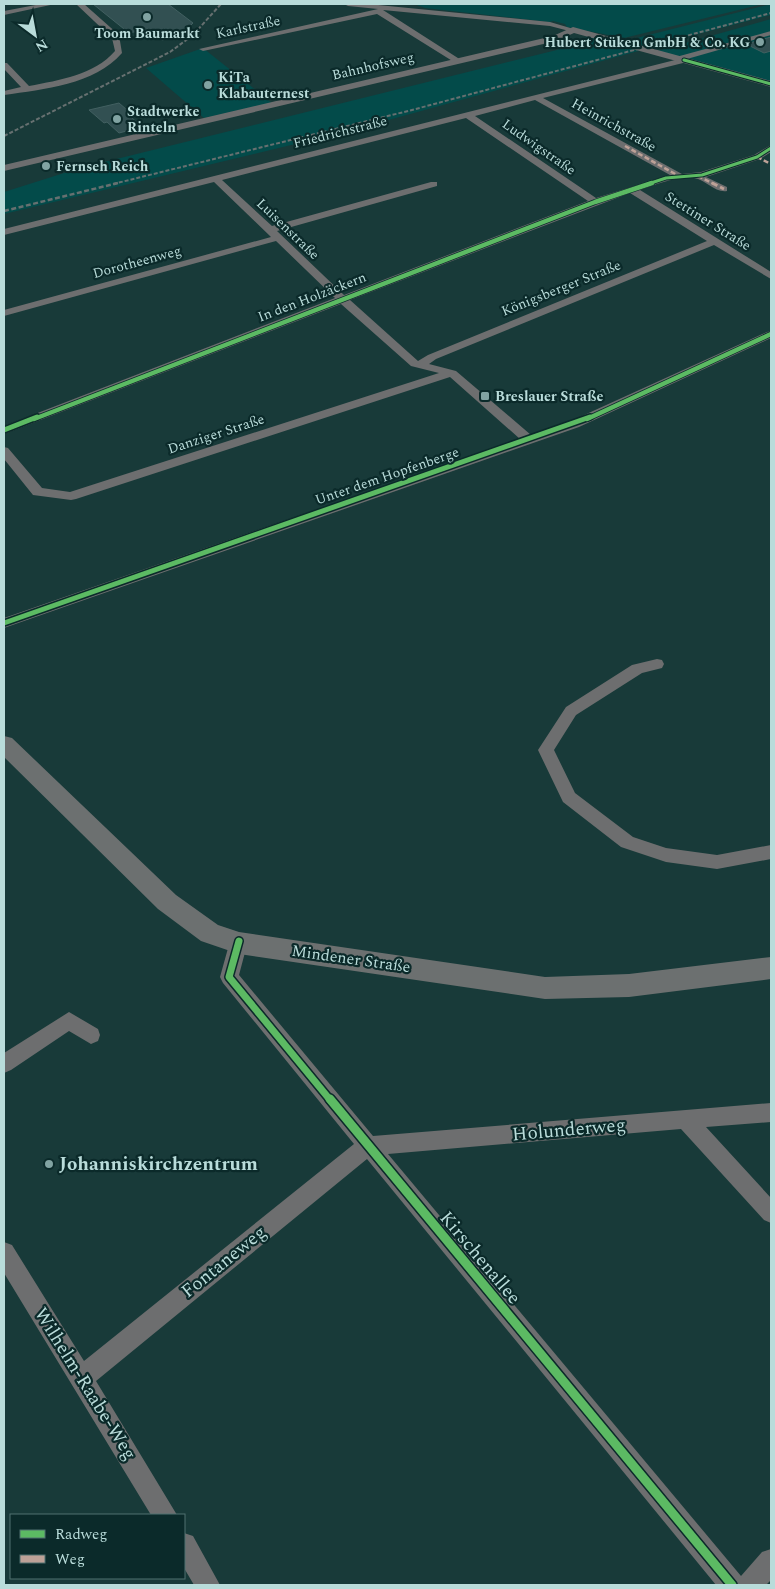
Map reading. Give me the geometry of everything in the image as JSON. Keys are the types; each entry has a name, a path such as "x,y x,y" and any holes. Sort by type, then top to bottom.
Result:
{"main road":[{"name":"Mindener Straße","path":"4,744 168,902 210,933 239,941 545,988 592,989 771,968"}],"street":[{"path":"4,13 51,4"},
{"path":"4,93 86,74 110,62 119,51 116,37 80,4"},
{"path":"348,4 383,10 550,24 771,84"},
{"path":"383,10 456,60"},
{"name":"Karlstraße","path":"203,49 383,10"},
{"name":"Bahnhofsweg","path":"4,168 456,60 556,38 573,30"},
{"name":"Friedrichstraße","path":"4,232 537,98 682,60 771,33"},
{"path":"4,65 27,88"},
{"name":"Heinrichstraße","path":"537,98 678,176"},
{"name":"Ludwigstraße","path":"468,115 595,202"},
{"path":"678,176 698,176 758,157 771,148"},
{"path":"758,157 771,164"},
{"name":"In den Holzäckern","path":"4,430 595,202 666,178 678,176"},
{"path":"698,176 724,190"},
{"name":"Luisenstraße","path":"215,178 342,299"},
{"path":"274,234 434,184"},
{"name":"Stettiner Straße","path":"630,190 771,276"},
{"name":"Dorotheenweg","path":"4,313 274,234"},
{"name":"Königsberger Straße","path":"420,365 432,358 714,241"},
{"path":"342,299 415,364 452,373 529,440"},
{"name":"Unter dem Hopfenberge","path":"4,623 575,424 771,334"},
{"name":"Danziger Straße","path":"4,451 38,492 72,496 452,373"},
{"path":"657,664 638,669 571,711 546,750 569,797 627,842 666,855 717,862 771,852"},
{"name":"Kirschenallee","path":"239,941 229,977 732,1585"},
{"path":"4,1064 69,1021 91,1036"},
{"name":"Holunderweg","path":"367,1146 771,1112"},
{"path":"686,1120 771,1213"},
{"name":"Fontaneweg","path":"81,1378 367,1146"},
{"name":"Wilhelm-Raabe-Weg","path":"4,1253 164,1514"},
{"path":"185,1548 208,1585"},
{"path":"750,1585 771,1561"}],"shaded area":[{"path":"414,4 763,4 624,38 567,27 565,24 553,21 425,8"},
{"path":"771,4 771,15 648,47 625,41"},
{"path":"771,19 771,82 657,51"},
{"path":"589,36 642,50 345,132 4,214 4,192 80,168 565,48"},
{"name":"KiTa Klabauternest","path":"203,48 272,103 204,118 146,68"}],"building":[{"name":"Toom Baumarkt","path":"93,4 168,4 193,23 180,36 162,40 148,29 129,33"},
{"path":"771,37 771,51 764,53 746,44"},
{"name":"Stadtwerke Rinteln","path":"119,103 134,116 131,117 142,127 119,133 89,110"}],"railway":[{"path":"4,136 170,52 193,35 221,4"},
{"path":"113,184 412,110 771,13"},
{"path":"4,211 118,183"}],"marked path":[{"path":"625,146 677,175"},
{"path":"757,157 771,164"},
{"path":"698,176 724,189"}],"cycle path":[{"path":"684,60 771,84"},
{"path":"4,430 595,202 666,178 702,175 757,157 771,148"},
{"path":"4,623 575,424 771,334"},
{"path":"239,941 229,977 732,1585"}],"place":[{"name":"Toom Baumarkt","path":"147,17"},
{"name":"Hubert Stüken GmbH & Co. KG","path":"760,42"},
{"name":"KiTa Klabauternest","path":"208,85"},
{"name":"Stadtwerke Rinteln","path":"117,119"},
{"name":"Fernseh Reich","path":"46,166"},
{"name":"Breslauer Straße","path":"485,396"},
{"name":"Johanniskirchzentrum","path":"49,1164"}]}
